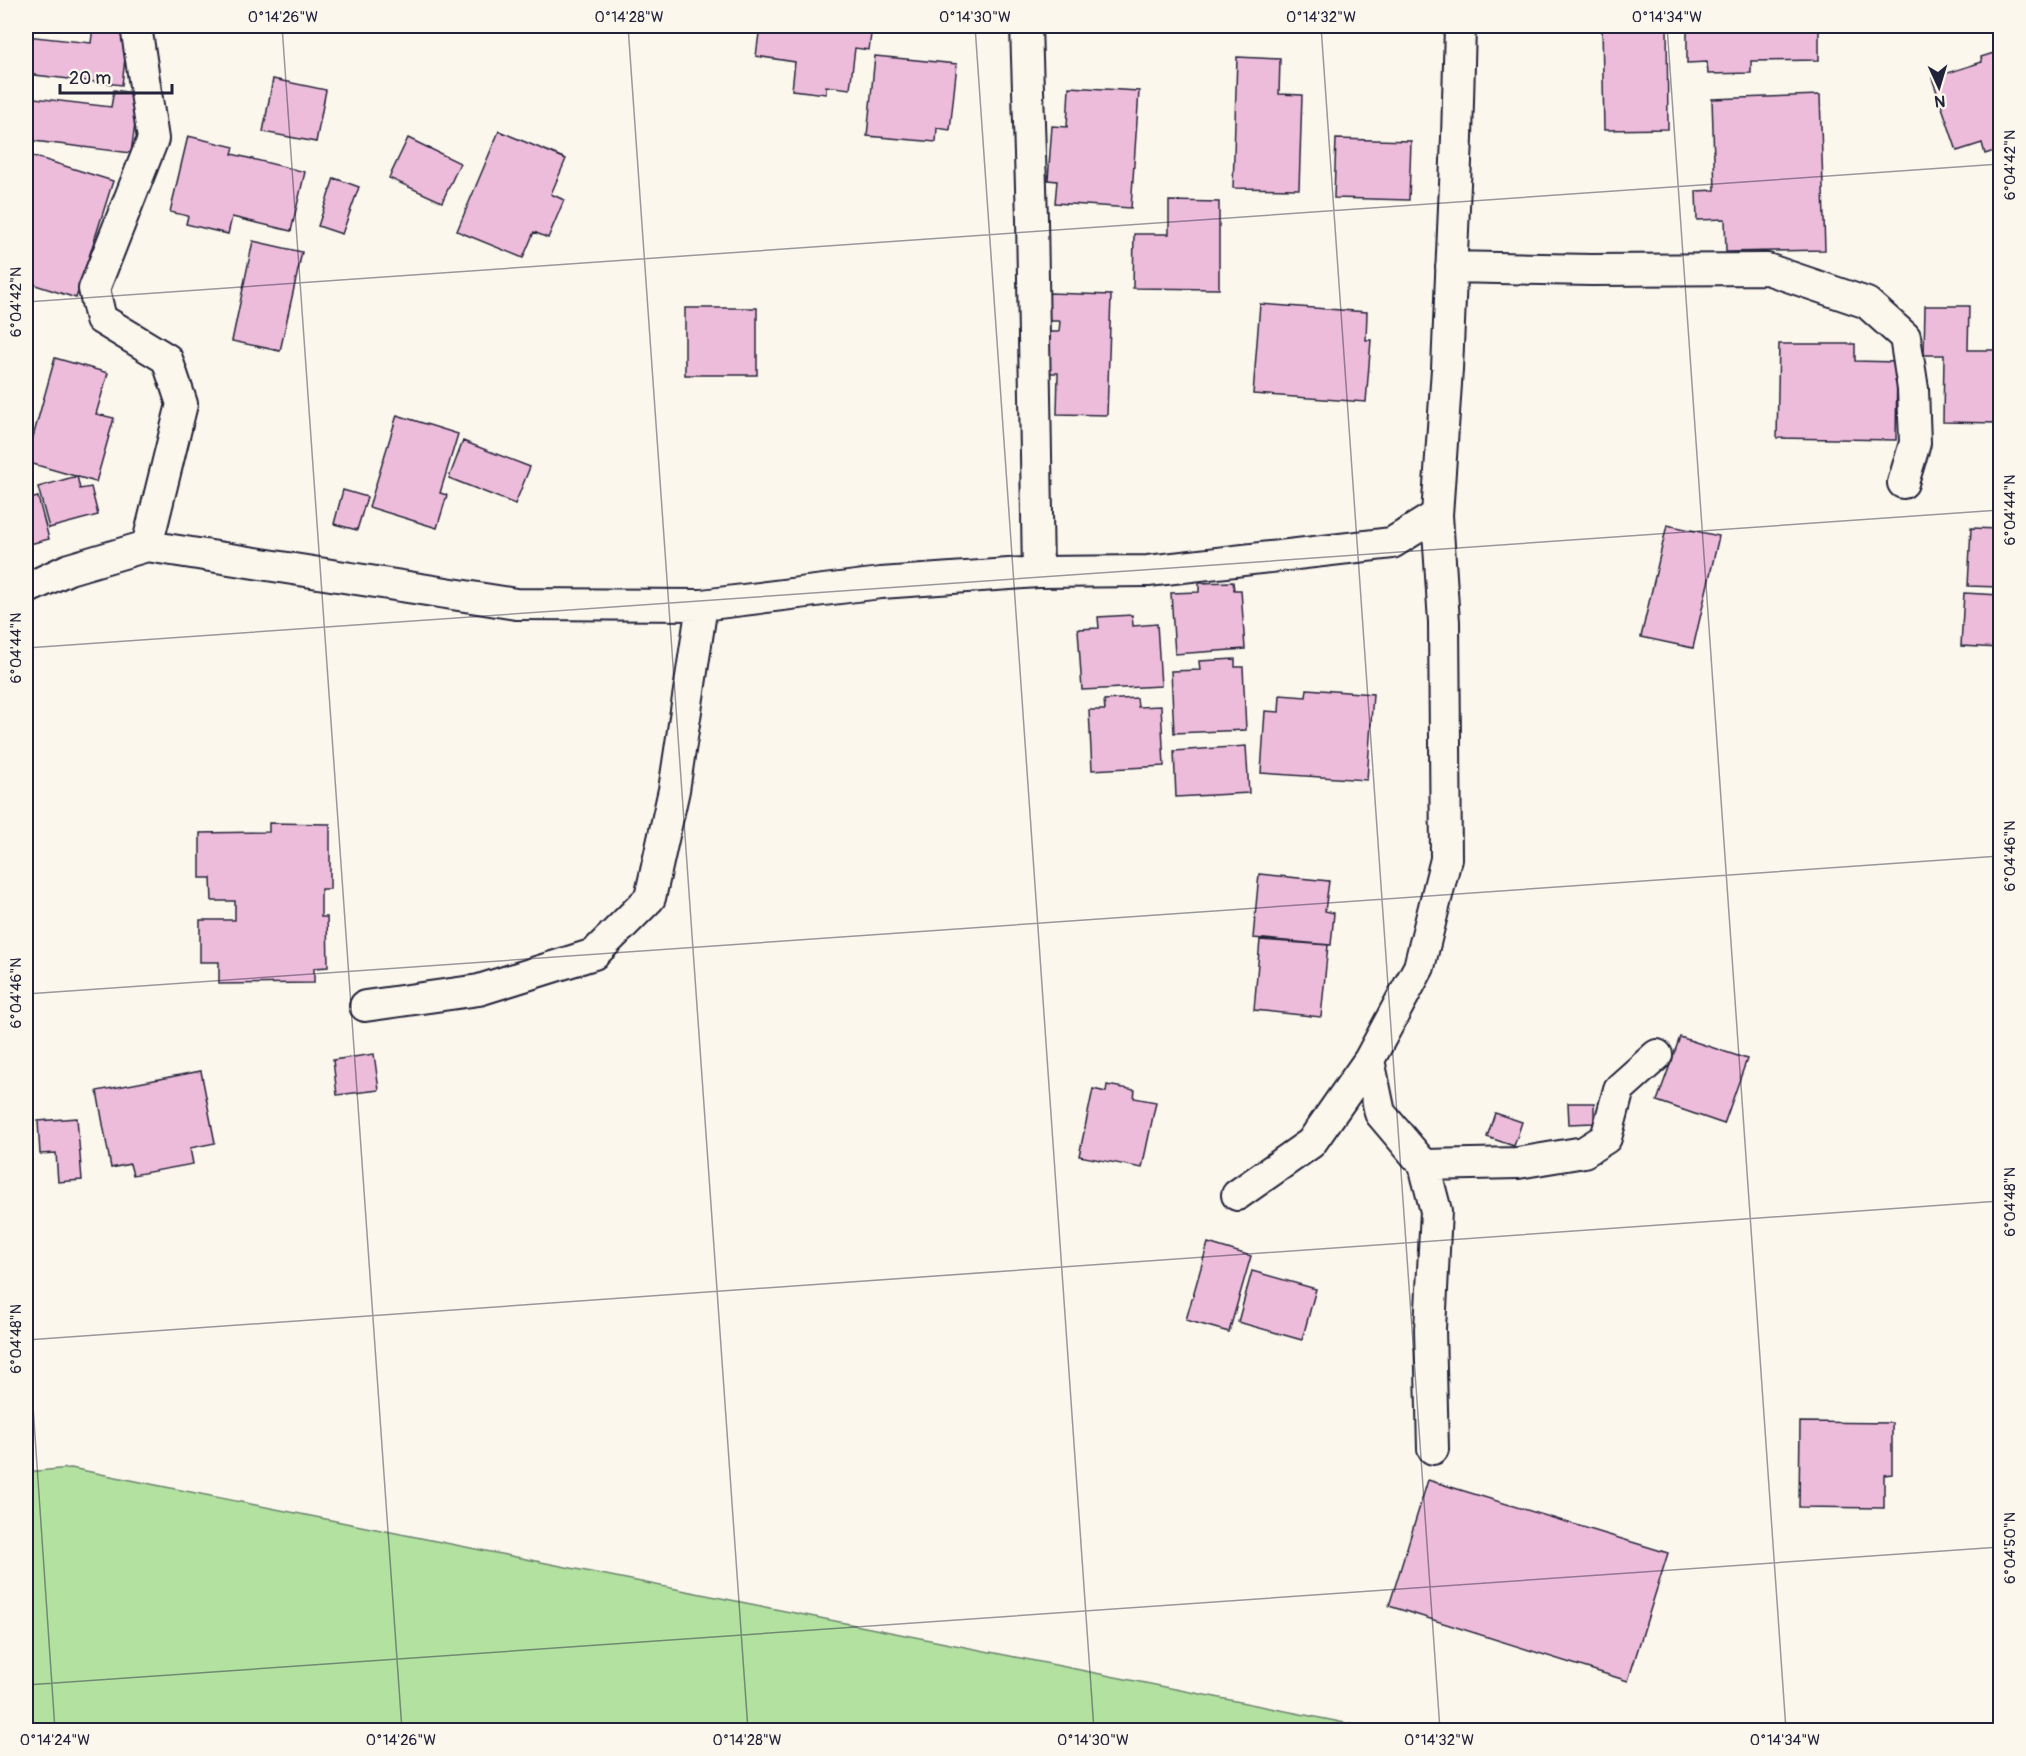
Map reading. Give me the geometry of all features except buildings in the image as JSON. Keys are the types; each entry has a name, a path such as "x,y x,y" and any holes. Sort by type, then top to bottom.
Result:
{"street":[{"path":"136,26 153,140 94,289 101,319 167,359 182,404 147,546"},
{"path":"1026,26 1038,572"},
{"path":"1237,1194 1311,1143 1369,1060 1419,967 1446,859 1444,622 1437,514 1451,267 1460,26"},
{"path":"1451,267 1591,270 1767,269 1867,303 1905,338 1913,388 1915,443 1903,483"},
{"path":"26,589 69,568 147,546 516,604 702,604 881,583 1038,572 1148,571 1392,543 1437,514"},
{"path":"365,1006 479,990 594,954 650,898 674,790 702,604"},
{"path":"1424,1165 1518,1163 1584,1152 1606,1138 1618,1089 1657,1055"},
{"path":"1369,1060 1380,1113 1424,1165 1436,1211 1430,1329 1433,1449"}],"green space":[{"path":"71,1468 1380,1730 26,1730 26,1472"}]}
